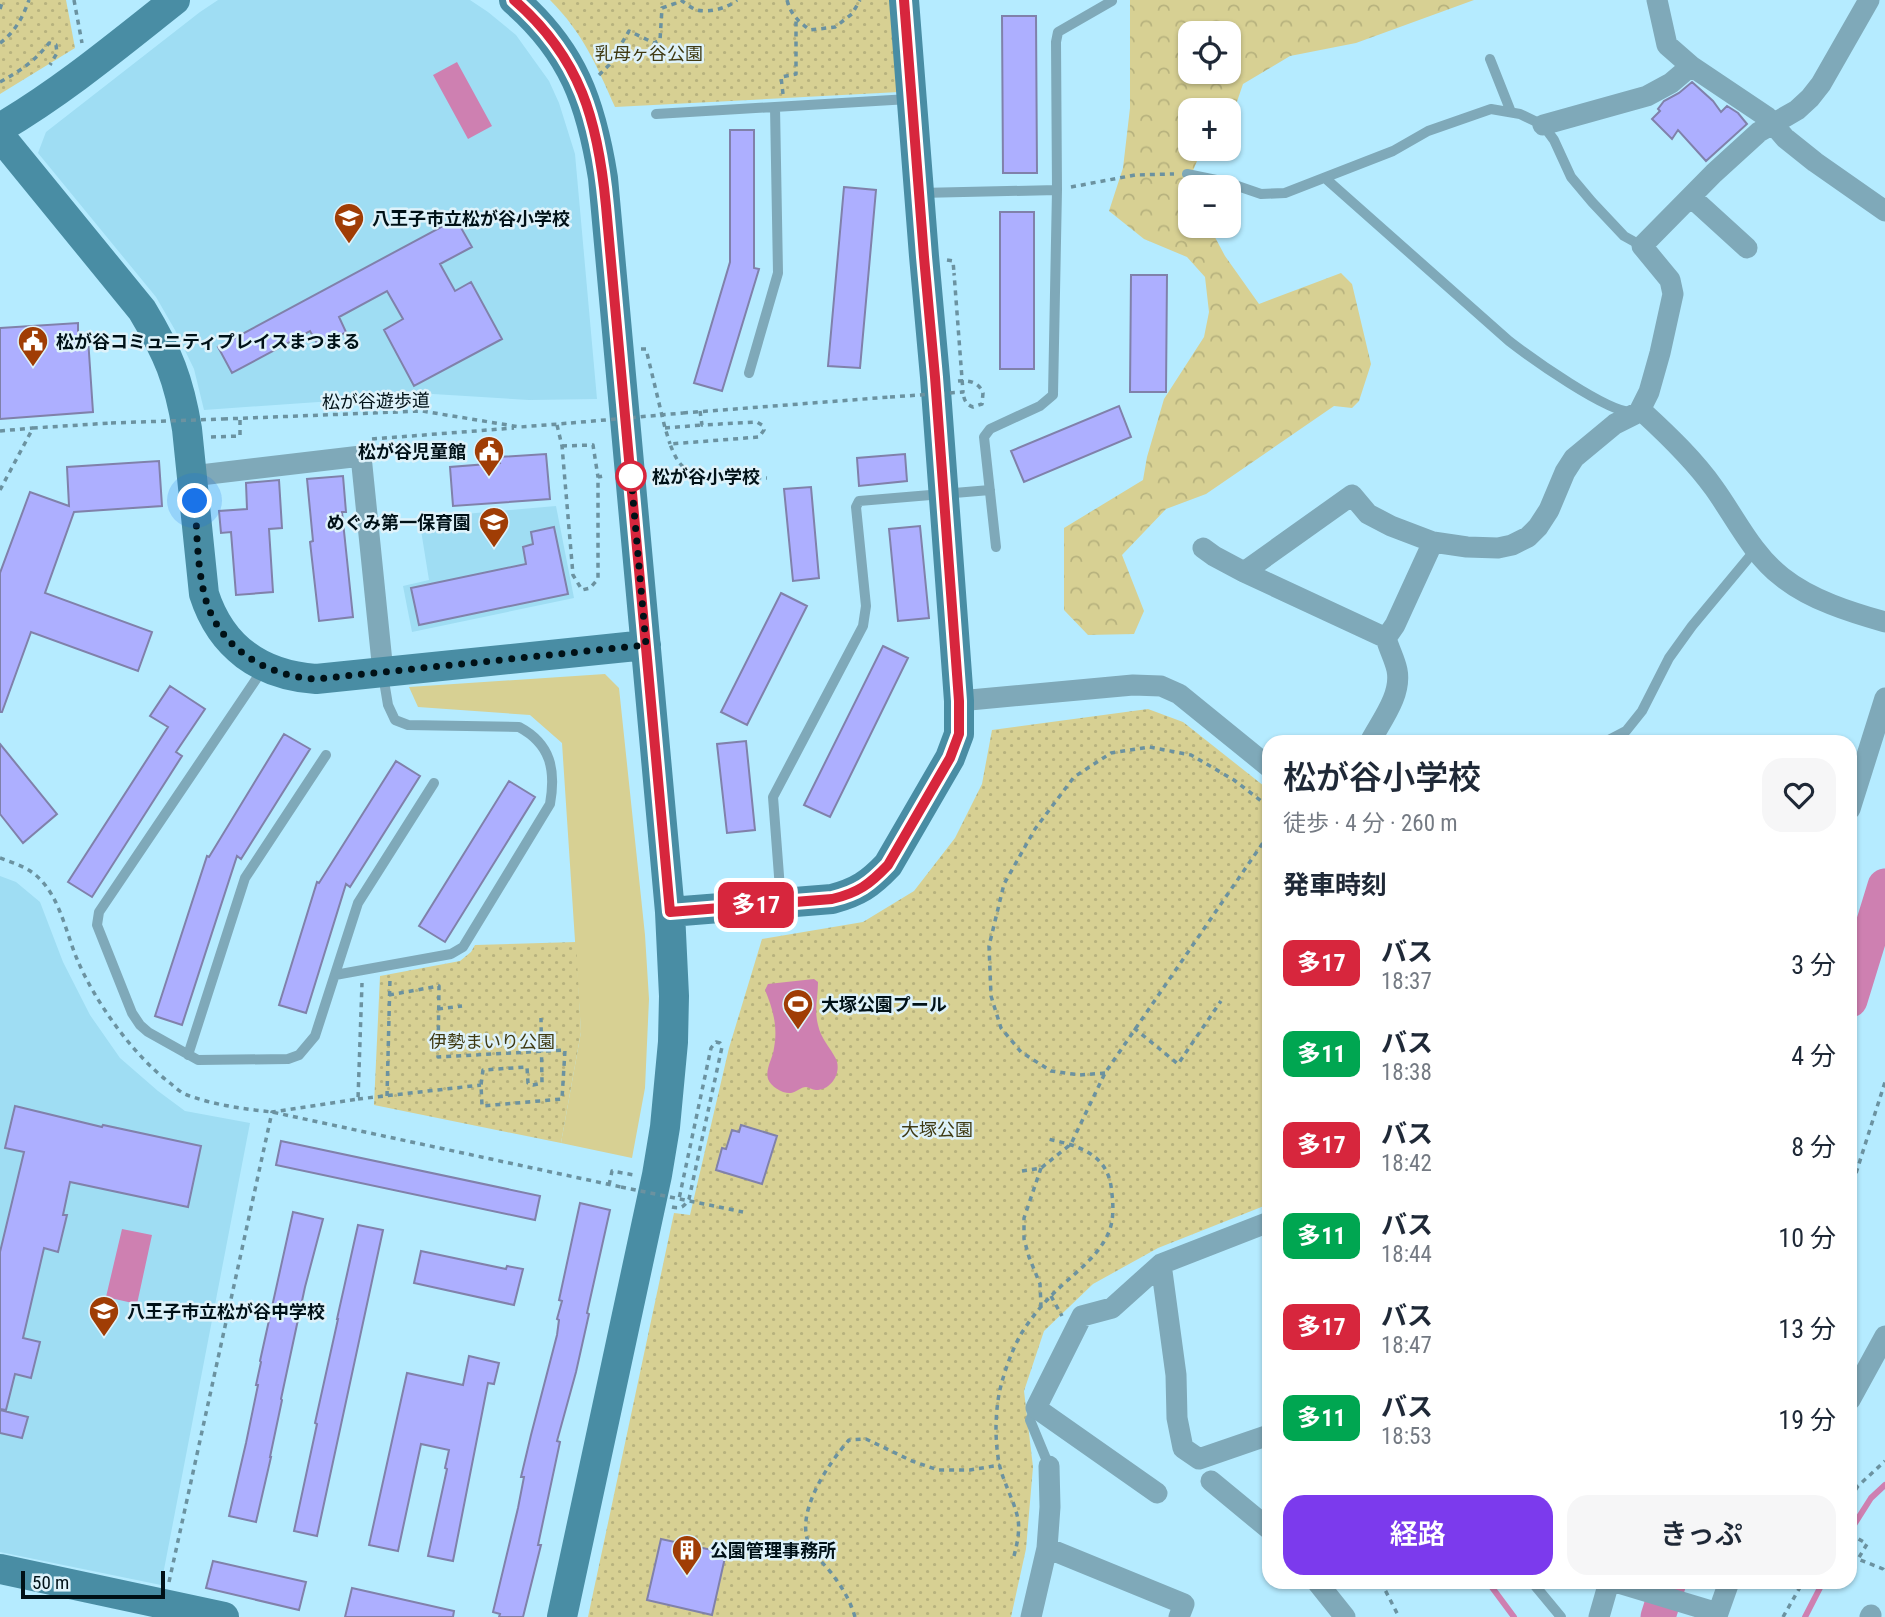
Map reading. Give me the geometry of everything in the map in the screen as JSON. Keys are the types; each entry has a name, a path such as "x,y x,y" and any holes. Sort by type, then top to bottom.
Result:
{"street":[{"path":"0,128 88,70 175,0"},
{"path":"514,0 551,38 569,64 592,117 598,146 605,192 670,912 674,996 670,1087 665,1127 562,1617"},
{"path":"670,912 832,899 857,892 888,865 950,758 959,734 944,494 904,0"},
{"path":"1657,0 1667,45 1691,66 1767,117 1785,138 1815,162 1885,211"},
{"path":"1244,572 1352,495 1368,514 1433,542 1498,548 1528,537 1549,510 1574,458 1615,424 1639,412 1649,392 1673,294 1670,280 1642,246 1759,132 1797,110 1821,84 1869,0"},
{"path":"1544,125 1647,96 1671,83 1691,66"},
{"path":"0,136 142,310 161,341 175,373 183,403 201,579 209,610 232,644 248,657 264,667 298,678 316,679 646,645"},
{"path":"1690,197 1747,248"},
{"path":"1639,412 1673,440 1713,486 1756,550 1782,577 1851,612 1885,622"},
{"path":"192,476 361,456 383,672"},
{"path":"1386,638 1395,625 1433,542"},
{"path":"1203,548 1244,572 1386,638 1397,670 1398,687 1374,735"},
{"path":"959,701 1133,685 1161,686 1179,694 1262,761"},
{"path":"1857,787 1885,698"},
{"path":"1157,1493 1036,1408 1082,1316 1112,1308 1161,1264 1262,1225"},
{"path":"1161,1264 1176,1375 1177,1418 1184,1448 1199,1459 1262,1437"},
{"path":"1857,1388 1885,1336"},
{"path":"1031,1617 1047,1548 1049,1466"},
{"path":"1211,1481 1262,1523"},
{"path":"1047,1548 1184,1604 1179,1617"},
{"path":"0,1569 224,1617"},
{"path":"1323,1589 1345,1617"},
{"path":"1598,1617 1607,1589"},
{"path":"1637,1589 1715,1614 1727,1589"}],"lane":[{"path":"996,547 984,437 990,429 1040,406 1053,396 1058,32 1112,1"},
{"path":"1490,59 1511,112"},
{"path":"656,114 912,99"},
{"path":"749,373 778,273 780,106"},
{"path":"1187,174 1226,181 1261,194 1285,193 1393,151 1428,131 1491,109 1511,112 1544,125 1572,177 1592,202 1624,236 1642,246"},
{"path":"1325,178 1509,341 1539,364 1605,404 1625,412 1639,412"},
{"path":"919,193 1057,190"},
{"path":"781,903 773,796 863,626 866,606 856,507 859,501 990,490"},
{"path":"1618,735 1626,731 1642,711 1669,658 1692,626 1756,550"},
{"path":"264,667 99,912 97,925 132,1013 148,1032 198,1060 288,1059 299,1055 315,1035 358,903 434,783"},
{"path":"335,975 451,954 463,947 550,804 554,786 553,769 546,751 532,734 519,727 408,726 395,720 388,705 383,672"},
{"path":"188,1055 245,878 326,755"},
{"path":"1036,1408 1030,1420 1049,1466"},
{"path":"1538,1589 1561,1617"}],"path":[{"path":"0,9 3,0"},
{"path":"0,43 10,35 24,14 29,0"},
{"path":"74,0 88,70"},
{"path":"596,78 609,65 629,31 654,43 660,40 662,8 681,0 696,10 713,10 732,5 737,0"},
{"path":"787,0 796,20 810,30 835,27 852,14 860,0"},
{"path":"780,106 781,77 796,74 796,20"},
{"path":"0,82 22,70 39,56 49,43 55,45 57,53 45,74"},
{"path":"1057,190 1135,175 1187,174"},
{"path":"954,273 964,400 968,405 978,407 984,399 982,390 975,383 965,380"},
{"path":"641,349 646,349 670,444 675,457 687,471 704,476 767,478"},
{"path":"702,425 701,411 963,391"},
{"name":"松が谷遊歩道","path":"33,428 422,411 520,427 701,411"},
{"path":"204,438 240,436 240,418"},
{"path":"664,428 757,422 764,430 759,437 670,444"},
{"path":"557,425 562,446 573,575 582,590 590,588 598,579 600,476 593,445 562,446"},
{"path":"0,431 33,428"},
{"path":"0,490 33,428"},
{"path":"1105,1073 1080,1075 1051,1071 1021,1052 1001,1028 991,996 989,946 1004,884 1035,830 1074,777 1111,753 1149,747 1191,755 1234,780 1262,801"},
{"path":"1022,1171 1041,1168 1071,1144 1105,1073 1262,844"},
{"path":"358,1099 363,970"},
{"path":"387,1096 390,976"},
{"path":"389,995 439,986 438,1057 543,1051 565,1050 562,1099 482,1106 483,1070 527,1068 528,1083 542,1083 543,1051 541,1018"},
{"path":"1134,1028 1178,1063 1221,1001"},
{"path":"438,1009 462,1006"},
{"path":"670,1207 680,1209 689,1199 722,1048 720,1043 716,1042 711,1048 679,1199"},
{"path":"1857,1170 1885,1082"},
{"path":"164,1604 272,1112 481,1085"},
{"path":"1014,1556 1018,1520 1000,1465 995,1430 999,1392 1022,1334 1051,1296 1090,1260 1108,1234 1113,1211 1111,1183 1104,1165 1093,1154 1071,1144 1048,1139"},
{"path":"1041,1168 1024,1218 1024,1239 1040,1284 1041,1308"},
{"path":"609,1185 612,1171 635,1175"},
{"path":"621,1187 743,1212"},
{"path":"855,1617 851,1603 809,1545 805,1527 813,1495 834,1456 849,1440 866,1439 938,1470 970,1470 1000,1465"},
{"path":"1857,1488 1885,1461"},
{"path":"1857,1538 1867,1544 1858,1559 1885,1572"},
{"path":"1385,1589 1399,1617"},
{"path":"1783,1617 1799,1589"}],"shaded area":[{"name":"八王子市立松が谷小学校","path":"218,0 470,0 516,35 549,81 575,154 597,399 529,400 433,394 204,410 194,369 156,297 38,153 46,132"},
{"path":"457,62 492,126 468,139 433,75"},
{"name":"めぐみ第一保育園","path":"556,506 574,598 412,632 403,586 429,580 419,518"},
{"name":"八王子市立松が谷中学校","path":"0,876 16,882 40,902 63,962 90,1015 120,1058 185,1111 250,1123 161,1585 0,1552"},
{"name":"大塚公園プール","path":"814,979 818,982 816,1009 819,1030 836,1059 838,1070 834,1080 826,1087 815,1090 806,1087 791,1093 784,1092 774,1087 768,1079 775,1025 765,990 768,984"},
{"path":"122,1229 152,1235 137,1304 106,1297"}],"green space":[{"path":"0,0 66,0 75,48 0,94"},
{"name":"乳母ヶ谷公園","path":"550,0 892,0 899,92 615,107 580,38"},
{"path":"1130,0 1474,0 1356,43 1290,56 1243,84 1238,98 1178,98 1178,161 1197,161 1191,175 1178,175 1178,238 1215,238 1259,304 1341,273 1352,284 1371,364 1359,401 1352,408 1334,406 1206,494 1166,509 1122,555 1144,611 1134,634 1088,635 1064,610 1064,528 1143,480 1164,399 1204,337 1209,312 1205,277 1187,257 1144,239 1109,211 1123,168 1130,108"},
{"path":"605,674 619,688 645,935 649,999 645,1088 632,1158 561,1143 581,1032 562,743 530,715 418,707 409,687"},
{"name":"大塚公園","path":"1148,709 1183,722 1262,784 1262,1207 1158,1248 1093,1284 1044,1331 1024,1391 1033,1467 1026,1549 1011,1617 588,1617 674,1213 690,1215 729,1048 762,939 863,922 914,891 955,838 982,784 992,730"},
{"name":"伊勢まいり公園","path":"576,942 581,1032 561,1143 374,1105 380,976 460,961 475,945"}],"building":[{"path":"1002,16 1036,16 1037,173 1003,173"},
{"path":"1692,82 1721,112 1727,106 1738,113 1747,124 1706,161 1678,130 1672,139 1652,119 1660,111 1658,109 1664,101"},
{"path":"730,130 754,130 754,268 759,269 722,391 694,383 730,262"},
{"path":"844,187 876,190 860,368 828,366"},
{"path":"1000,212 1034,212 1034,369 1000,369"},
{"path":"456,219 472,247 440,264 455,291 471,282 502,339 414,386 384,330 403,319 387,291 339,317 346,332 319,347 310,331 232,373 218,347"},
{"path":"1131,275 1167,275 1166,392 1130,392"},
{"path":"78,323 78,339 88,338 93,412 0,419 0,328"},
{"path":"1119,406 1131,437 1024,482 1011,451"},
{"path":"546,454 550,499 453,506 450,467 500,463 499,457"},
{"path":"905,454 907,481 859,486 857,458"},
{"path":"159,461 162,506 74,512 45,593 152,632 138,671 31,632 0,712 0,573 30,492 69,506 67,467"},
{"path":"343,476 346,512 342,512 353,617 319,621 310,542 313,541 307,479"},
{"path":"279,480 282,528 269,529 273,592 236,595 231,532 221,533 219,511 247,509 246,483"},
{"path":"811,487 819,578 793,581 784,489"},
{"path":"920,526 929,618 898,621 889,529"},
{"path":"554,527 568,594 419,625 411,588 526,564 523,547 533,544 531,532"},
{"path":"781,593 807,606 747,725 721,712"},
{"path":"883,646 908,658 830,817 804,805"},
{"path":"170,686 205,709 176,752 182,756 92,897 68,882 168,727 150,716"},
{"path":"284,734 310,749 241,859 237,856 182,1025 155,1016 207,856 209,857"},
{"path":"746,741 755,830 727,833 717,744"},
{"path":"0,744 57,814 23,843 0,814"},
{"path":"396,761 420,776 350,887 346,884 306,1013 279,1005 317,882 319,883"},
{"path":"509,781 535,797 445,942 419,926"},
{"path":"15,1106 102,1127 103,1125 201,1146 188,1207 70,1182 63,1215 67,1215 58,1252 44,1248 23,1338 40,1342 31,1378 15,1374 6,1410 0,1409 0,1252 24,1152 5,1148"},
{"path":"741,1125 777,1136 762,1184 716,1170 722,1148 726,1149 732,1130 739,1132"},
{"path":"281,1141 540,1196 535,1220 276,1165"},
{"path":"580,1203 610,1210 576,1372 557,1441 560,1442 538,1545 541,1545 523,1617 499,1617 500,1614 493,1612 518,1508 524,1477 521,1477 557,1335 557,1319 562,1301 559,1300"},
{"path":"293,1212 323,1219 305,1287 256,1522 229,1516"},
{"path":"358,1225 383,1230 317,1536 294,1531"},
{"path":"421,1251 506,1269 507,1266 523,1269 514,1305 414,1283"},
{"path":"469,1356 499,1363 494,1384 488,1383 453,1561 428,1556 449,1450 421,1444 398,1551 369,1545 407,1373 463,1385"},
{"path":"0,1410 28,1417 22,1438 0,1433"},
{"name":"公園管理事務所","path":"661,1539 726,1553 712,1615 647,1600"},
{"path":"213,1561 306,1582 299,1610 206,1588"},
{"path":"352,1588 454,1611 453,1617 345,1617"}],"waterway":[{"path":"1857,977 1885,886"},
{"path":"1857,1520 1871,1498 1885,1485"},
{"path":"1493,1589 1514,1617"},
{"path":"1658,1617 1667,1589"},
{"path":"1805,1617 1819,1589"}],"bus line":[{"name":"多17","path":"514,0 551,38 569,64 592,117 598,146 606,206 670,912 832,899 857,892 888,865 950,758 959,734 960,716 944,494 904,0"}],"place":[{"name":"八王子市立松が谷小学校","path":"349,245"},
{"name":"松が谷コミュニティプレイスまつまる","path":"33,368"},
{"name":"松が谷小学校","path":"631,476"},
{"name":"松が谷児童館","path":"489,478"},
{"name":"めぐみ第一保育園","path":"494,549"},
{"name":"大塚公園プール","path":"798,1031"},
{"name":"八王子市立松が谷中学校","path":"104,1338"},
{"name":"公園管理事務所","path":"687,1577"}],"route":[{"path":"195,501 201,579 209,610 219,628 232,644 264,667 298,678 316,679 646,645 631,476"}]}
